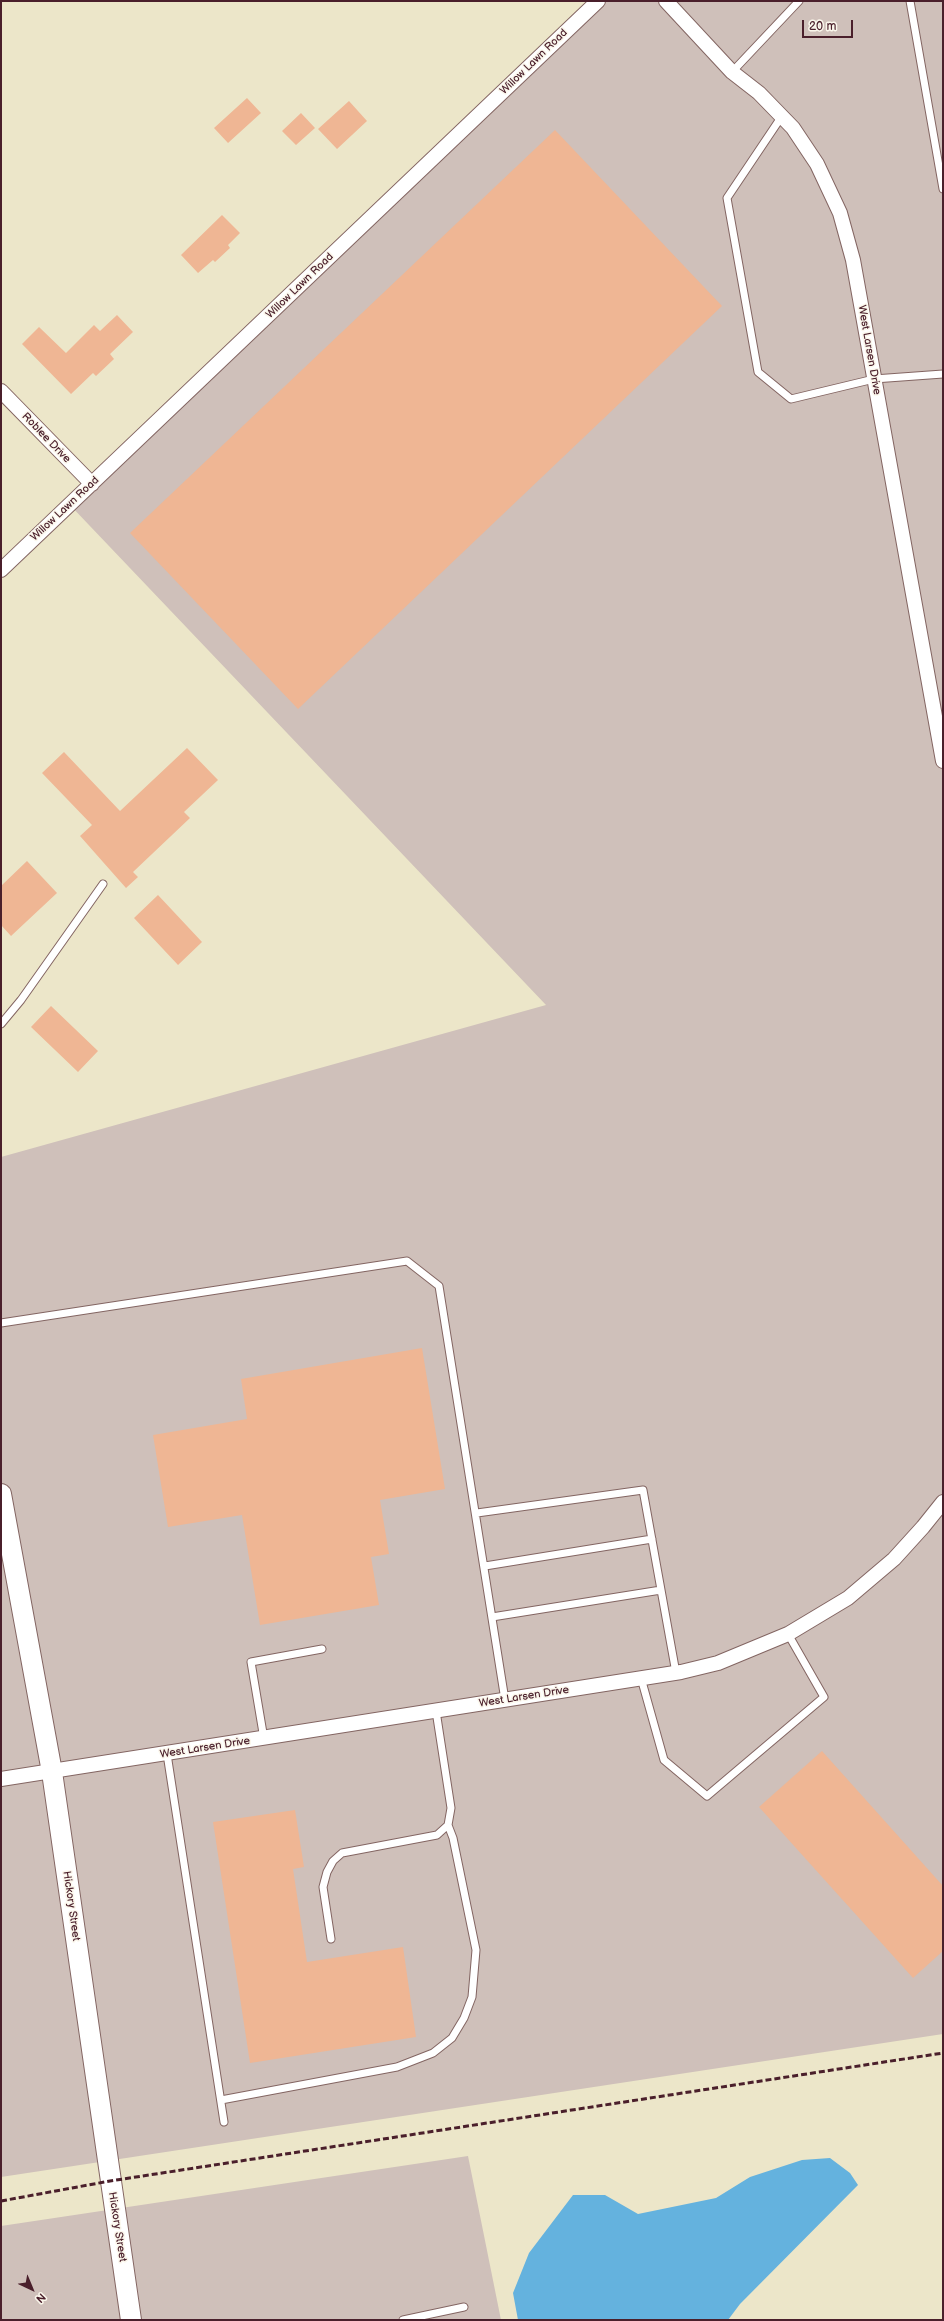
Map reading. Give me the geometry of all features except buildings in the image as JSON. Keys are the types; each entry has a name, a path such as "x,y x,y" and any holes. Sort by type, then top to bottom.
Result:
{"street":[{"name":"Willow Lawn Road","path":"1,570 598,1"},
{"name":"West Larsen Drive","path":"666,1 732,72 759,93 782,116 817,164 832,193 844,223 853,260 943,761"},
{"name":"Roblee Drive","path":"1,392 92,484"},
{"name":"Hickory Street","path":"1,1494 52,1772 131,2320"},
{"name":"West Larsen Drive","path":"1,1779 264,1739 676,1673 728,1659 788,1634 830,1610 874,1577 909,1544 943,1502"}],"lane":[{"path":"732,72 799,1"},
{"path":"910,1 943,189"},
{"path":"782,116 727,198 758,372 791,400 874,380 943,374"},
{"path":"1,1024 25,995 103,884"},
{"path":"1,1323 407,1261 439,1286 477,1513 505,1700"},
{"path":"477,1513 643,1490 676,1673"},
{"path":"485,1566 652,1539"},
{"path":"492,1617 661,1590"},
{"path":"641,1678 664,1760 707,1796 824,1697 788,1634"},
{"path":"264,1739 251,1662 322,1649"},
{"path":"221,2100 397,2067 433,2053 452,2038 464,2018 472,1997 476,1950 453,1838 448,1825 451,1808 436,1711"},
{"path":"167,1754 224,2122"},
{"path":"331,1939 323,1887 332,1861 342,1853 437,1835 448,1825"},
{"path":"403,2320 464,2307"}],"shaded area":[{"path":"598,1 943,1 943,2034 1,2177 1,1157 546,1005 69,504"},
{"path":"468,2156 501,2320 1,2320 1,2226"}],"water":[{"path":"830,2158 850,2173 858,2185 740,2304 728,2320 518,2320 513,2293 529,2253 573,2195 605,2195 638,2214 716,2198 750,2177 802,2160"}],"railway":[{"path":"1,2201 110,2181 943,2053"}]}
